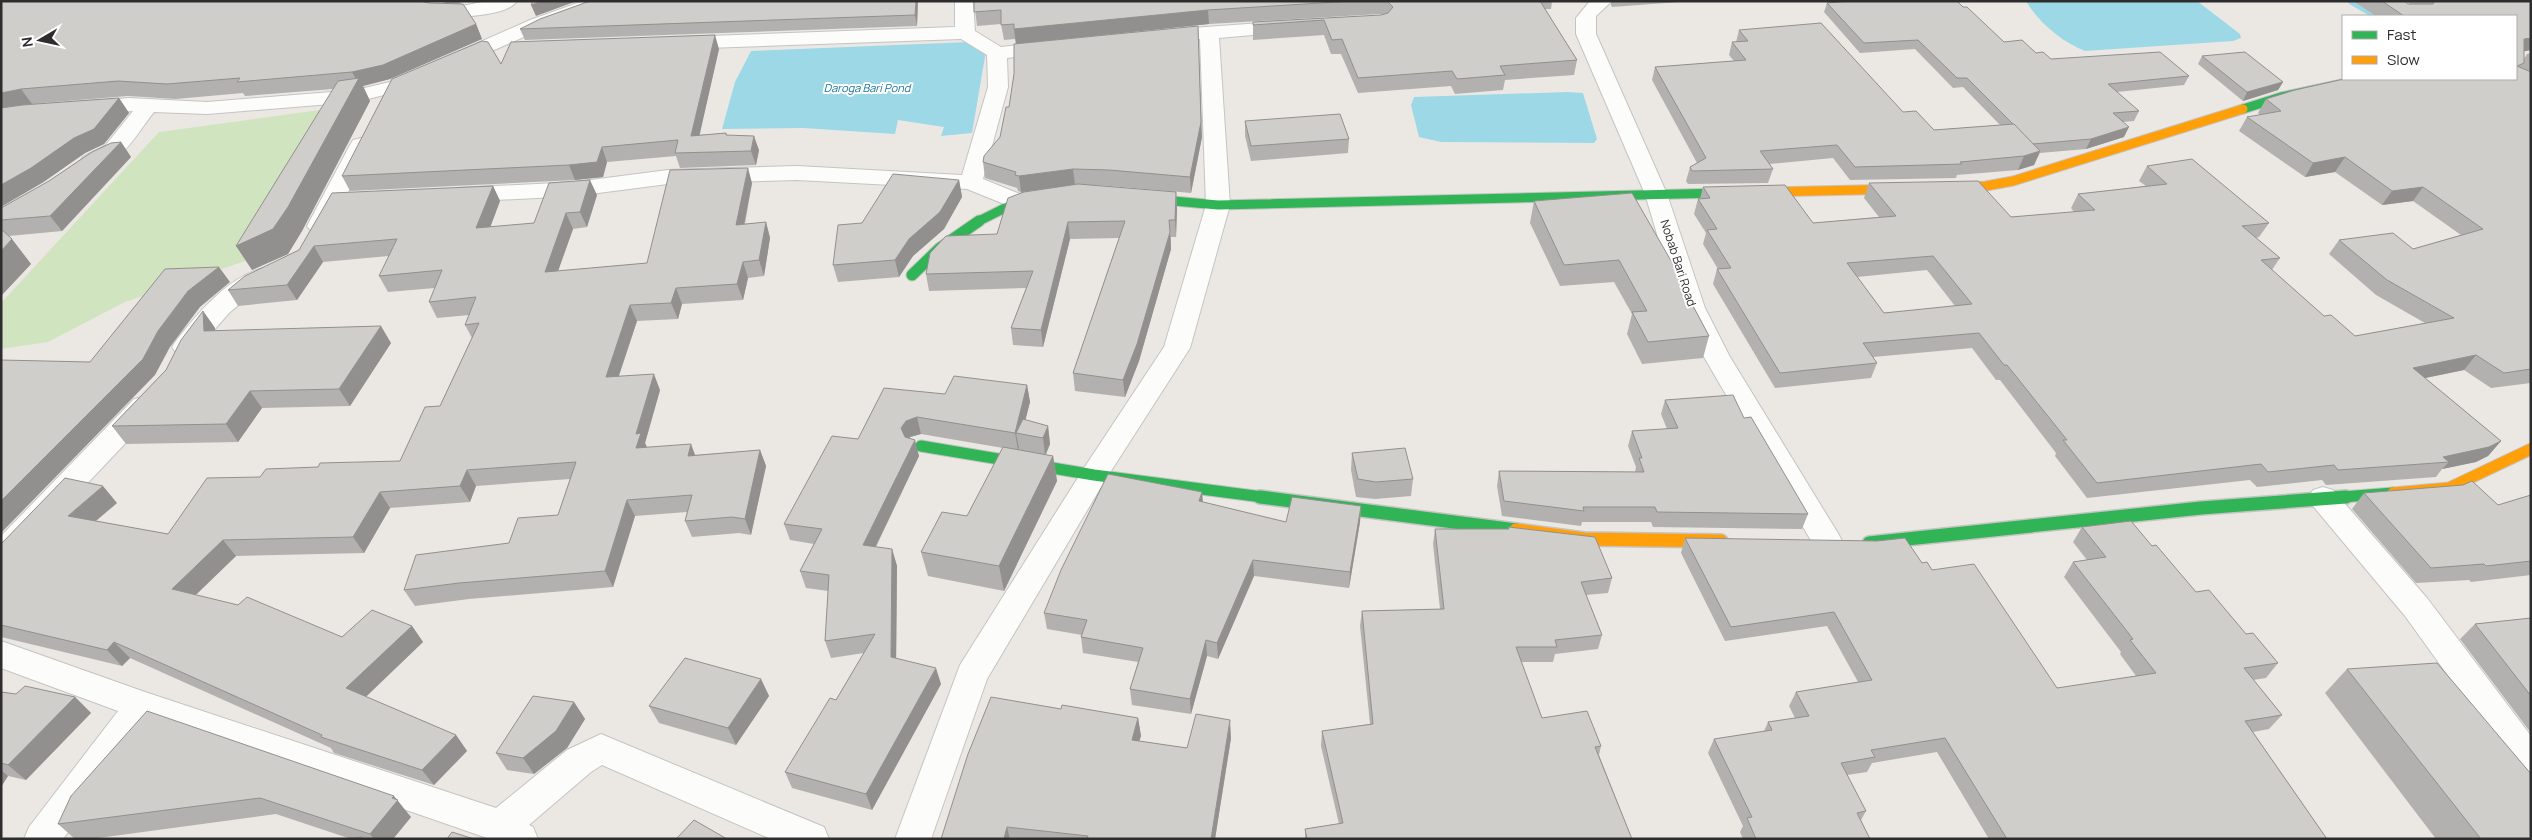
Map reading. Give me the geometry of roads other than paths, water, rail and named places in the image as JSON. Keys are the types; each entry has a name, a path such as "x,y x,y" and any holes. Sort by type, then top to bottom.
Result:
{"street":[{"path":"435,1 434,10 441,12 480,9 508,1"},
{"path":"70,109 128,104 207,108 356,96 390,87 482,50 537,24 602,1"},
{"path":"964,1 965,33"},
{"name":"Nobab Bari Road","path":"1603,1 1588,11 1583,22 1586,34 1656,194 1692,308 1717,357 1827,543"},
{"path":"1170,36 1313,26"},
{"path":"914,839 972,675 1094,475 1177,348 1218,205 1209,32"},
{"path":"657,43 965,33 998,53 1074,45"},
{"path":"482,50 530,48"},
{"path":"970,182 998,88 998,53"},
{"path":"1932,188 1986,186 2013,181 2281,97 2361,80"},
{"path":"307,246 390,87"},
{"path":"77,172 94,160 114,151 148,105"},
{"path":"439,196 576,189 668,177 798,173 970,182 1017,201"},
{"path":"1126,197 1218,205 1913,188"},
{"path":"912,275 930,254 965,226 1017,201 1050,194"},
{"path":"332,201 361,199"},
{"path":"1,555 168,379 180,354 210,314 244,286 286,266"},
{"path":"921,446 996,457 1094,475 1584,539 1730,541"},
{"path":"1853,543 1870,543 2201,508 2449,488 2531,449"},
{"path":"2323,498 2416,607 2531,763"},
{"path":"1,654 142,705 511,832 579,761 602,749 810,839"},
{"path":"42,839 142,705"}],"water":[{"path":"2026,1 2197,1 2240,34 2241,38 2233,41 2085,51 2052,31 2037,17"},
{"name":"Daroga Bari Pond","path":"970,42 986,51 972,133 941,136 944,127 898,120 895,134 803,128 722,129 735,82 751,51"},
{"path":"1583,93 1597,139 1594,143 1441,142 1419,137 1411,105 1414,97"}],"waterway":[{"path":"2352,1 2376,15"}]}
